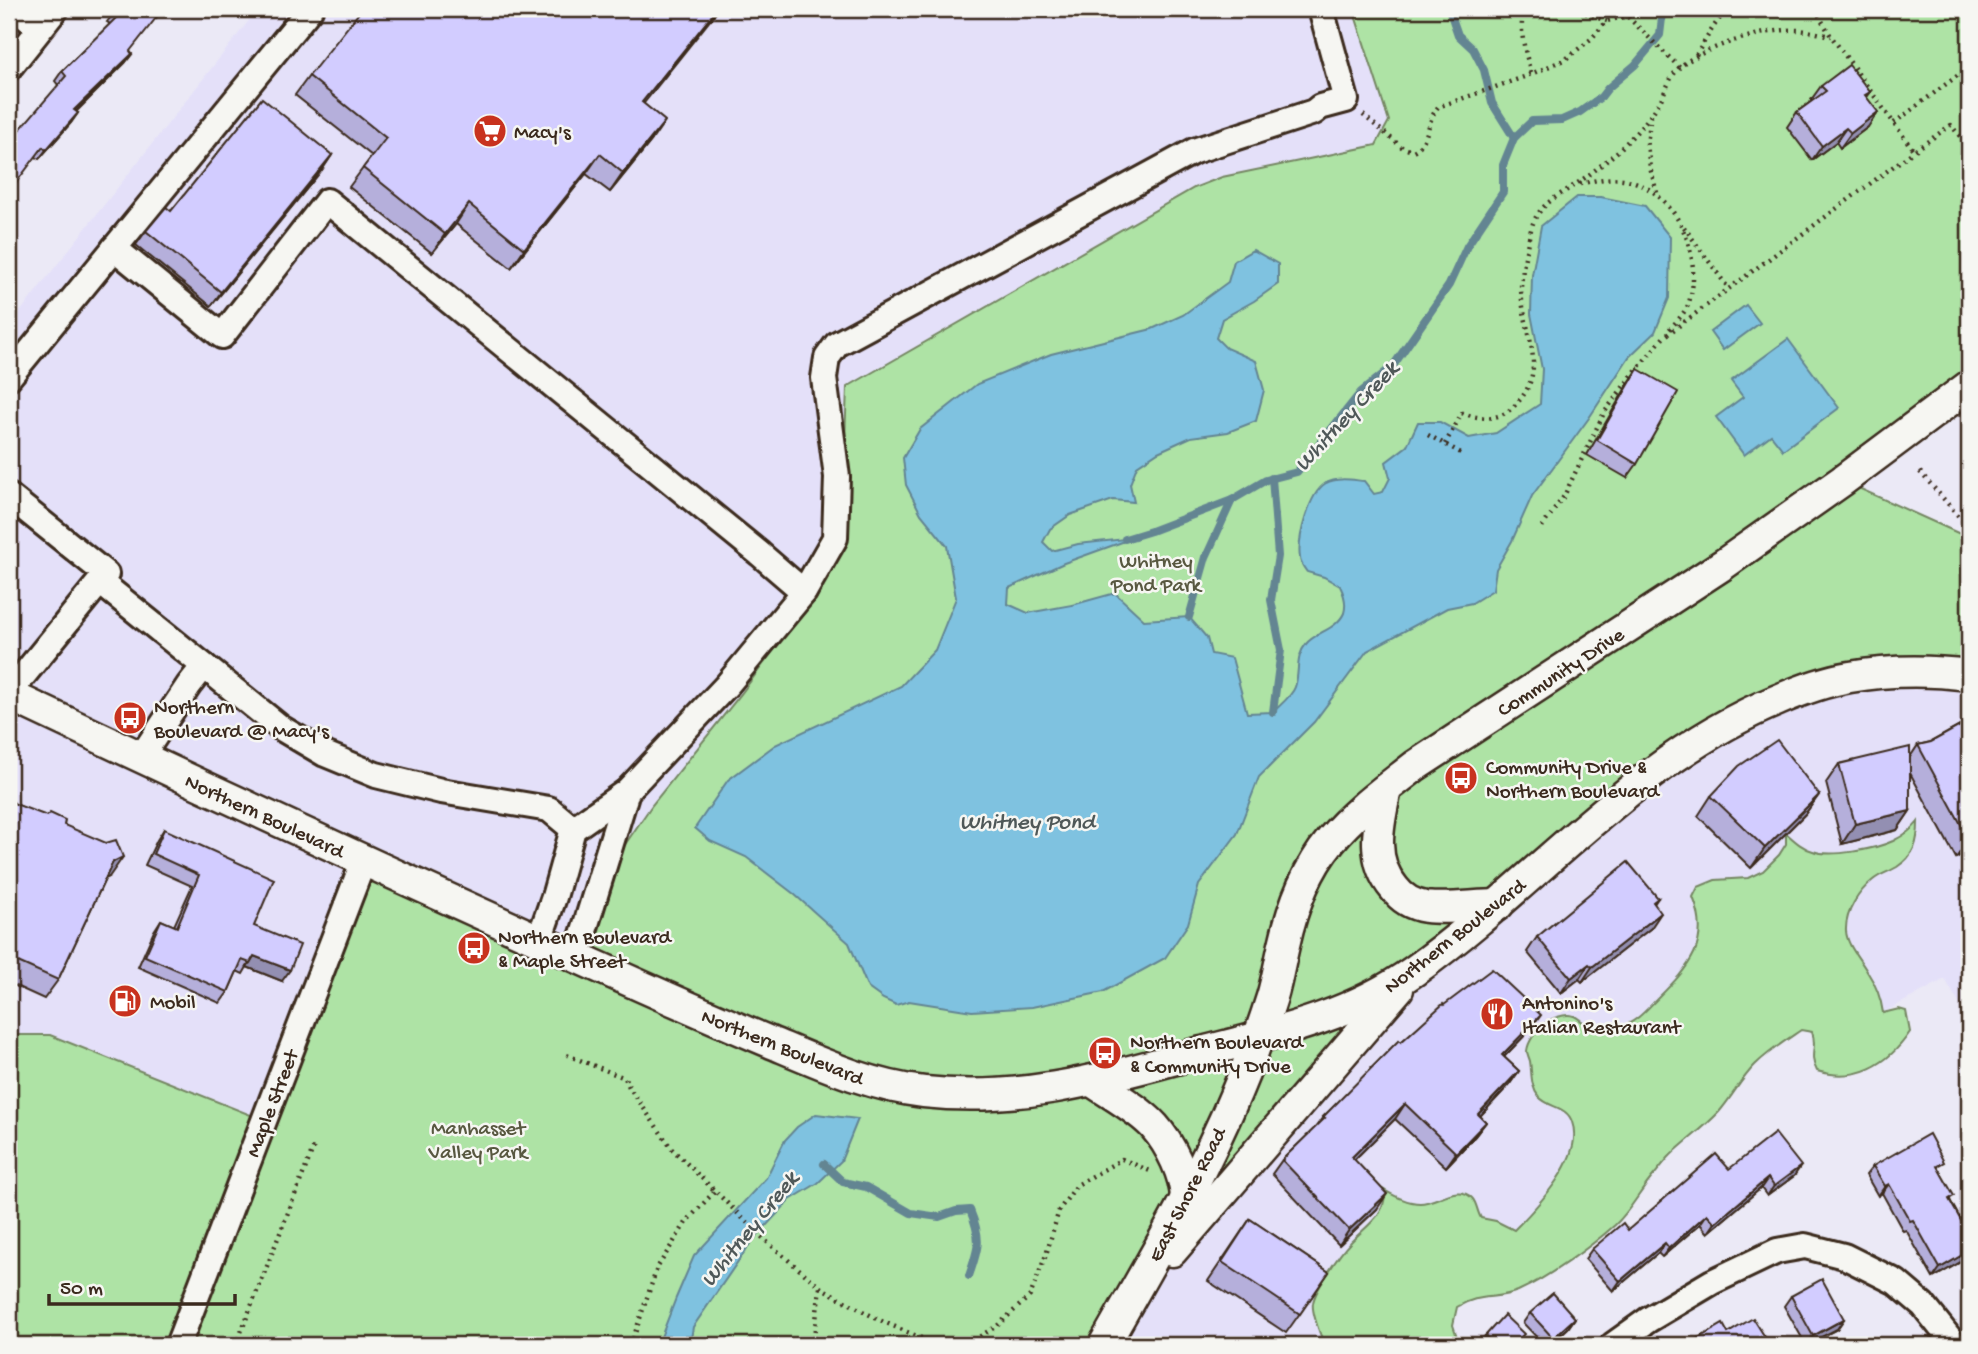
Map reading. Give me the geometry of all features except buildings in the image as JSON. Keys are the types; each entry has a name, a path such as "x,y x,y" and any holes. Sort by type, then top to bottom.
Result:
{"main road":[{"name":"Community Drive","path":"1258,1037 1273,995 1284,942 1299,894 1315,862 1339,831 1386,789 1443,747 1724,564 1842,481 1969,386"},
{"name":"Northern Boulevard","path":"9,694 576,957 839,1072 924,1092 980,1094 1037,1090 1092,1081 1335,1014 1375,996 1412,973 1498,905 1631,790 1698,740 1747,712 1802,690 1847,677 1908,672 1943,672 1969,676"},
{"path":"1386,789 1378,826 1377,848 1384,875 1399,895 1419,905 1430,907 1498,905"},
{"path":"1128,1302 1412,973"},
{"name":"East Shore Road","path":"1104,1345 1186,1200 1237,1092 1258,1037"},
{"path":"1092,1081 1154,1126 1179,1168 1186,1200"}],"street":[{"path":"15,9 40,28"},
{"path":"9,68 56,9"},
{"path":"9,377 310,9"},
{"path":"539,940 573,830 627,791 727,684 804,592 835,538 837,477 824,378 827,358 837,344 1194,151 1346,100 1321,9"},
{"path":"114,248 222,336 327,201 804,592"},
{"path":"9,496 106,574 9,694"},
{"path":"100,582 281,728 325,754 376,775 441,791 549,809 573,830"},
{"path":"141,757 204,666"},
{"path":"576,957 627,791"},
{"name":"Maple Street","path":"178,1345 364,860"},
{"path":"1612,1345 1712,1282 1777,1251 1805,1246 1843,1256 1896,1282 1923,1305 1955,1345"}],"path":[{"path":"1524,9 1522,38 1531,74"},
{"path":"1580,9 1607,21 1632,15 1636,9"},
{"path":"1696,56 1727,9"},
{"path":"1815,9 1913,151"},
{"path":"1627,17 1680,68"},
{"path":"1346,100 1402,148 1413,151 1421,146 1425,139 1428,122 1437,107 1566,59 1591,39 1607,21"},
{"path":"1445,444 1462,413 1489,419 1508,411 1529,388 1534,365 1523,313 1521,285 1535,218 1552,199 1607,161 1635,135 1659,103 1676,71 1696,56 1741,38 1793,29 1832,36"},
{"path":"1894,123 1969,67"},
{"path":"1651,113 1647,144 1658,197"},
{"path":"1664,337 1951,125 1969,148"},
{"path":"1575,184 1603,178 1627,179 1648,187 1681,222 1729,289"},
{"path":"1542,527 1564,496 1604,413 1687,307 1694,280 1691,253 1681,222"},
{"path":"1429,435 1463,454"},
{"path":"1920,472 1969,528"},
{"path":"567,1055 625,1078 672,1149 760,1234 820,1287 877,1319 928,1341 967,1344 997,1326 1030,1296 1059,1210 1077,1185 1122,1159 1150,1171"},
{"path":"236,1345 315,1144"},
{"path":"631,1345 657,1268 687,1221 715,1191"},
{"path":"813,1345 820,1287"}],"shaded area":[{"path":"258,9 1353,9 1389,121 1376,145 1222,177 1194,188 847,387 844,467 814,597 652,805 624,846 576,957 263,1120 50,1036 9,1035 9,326"},
{"path":"1969,675 1969,1021 1945,979 1883,1013 1836,925 1514,1230 1336,1345 1104,1345 1128,1302 1412,973 1567,844 1802,690"}],"green space":[{"name":"Whitney Pond Park","path":"1353,9 1969,9 1969,386 1843,481 1969,538 1969,675 1943,672 1747,712 1412,973 1128,1302 1104,1345 9,1345 9,1035 50,1035 263,1120 364,861 576,956 624,846 652,805 741,694 814,596 844,467 847,387 1194,188 1222,177 1376,145 1389,121"},
{"path":"1918,822 1912,853 1863,890 1850,909 1846,924 1849,942 1876,987 1883,1013 1899,1009 1906,1011 1910,1032 1892,1054 1858,1073 1845,1075 1817,1071 1813,1060 1812,1032 1801,1030 1755,1065 1719,1112 1669,1157 1626,1213 1605,1234 1543,1278 1518,1291 1473,1300 1457,1307 1453,1325 1458,1340 1425,1341 1415,1345 1324,1345 1313,1312 1315,1297 1340,1255 1379,1213 1385,1199 1384,1190 1415,1203 1460,1192 1474,1200 1481,1218 1496,1221 1514,1230 1546,1195 1565,1165 1572,1150 1574,1136 1570,1117 1543,1101 1536,1093 1527,1052 1529,1043 1541,1026 1558,1017 1570,1015 1587,1025 1611,1028 1630,1023 1645,1011 1679,976 1694,953 1700,928 1693,897 1698,887 1715,880 1748,878 1763,871 1786,844 1786,833 1809,850 1830,854 1865,850 1885,844 1907,833"}],"water":[{"name":"Whitney Pond","path":"1577,197 1601,197 1645,206 1670,237 1669,298 1655,332 1629,357 1589,418 1532,496 1496,569 1493,590 1472,603 1447,608 1367,651 1314,722 1259,777 1237,834 1199,885 1188,924 1165,958 1103,992 1032,1007 972,1011 909,1001 896,1005 868,988 849,943 794,894 746,857 710,841 695,828 728,780 775,745 901,686 935,650 956,598 947,546 921,514 906,485 903,458 920,429 977,384 1051,354 1152,329 1183,315 1228,282 1234,261 1253,250 1278,264 1278,284 1222,319 1216,338 1226,348 1256,361 1264,390 1256,421 1228,432 1191,437 1158,452 1137,466 1130,484 1134,502 1113,500 1070,515 1050,529 1043,542 1052,551 1078,544 1125,541 1064,563 1009,588 1008,604 1028,613 1115,593 1144,620 1189,617 1207,638 1211,654 1232,658 1247,713 1273,712 1293,690 1300,654 1306,644 1337,623 1345,609 1345,599 1340,586 1307,572 1301,562 1302,529 1314,496 1326,483 1340,479 1364,481 1374,494 1383,492 1390,478 1386,462 1407,446 1418,422 1440,422 1469,438 1496,433 1540,404 1542,369 1531,314 1532,275 1541,226"},
{"path":"1746,305 1760,323 1723,350 1710,332"},
{"path":"1788,339 1839,408 1783,450 1771,435 1744,455 1716,417 1743,397 1731,381"},
{"path":"816,1114 858,1119 841,1161 818,1183 790,1200 752,1241 693,1327 690,1345 658,1345 694,1256 766,1178 785,1140 797,1127"}],"waterway":[{"name":"Whitney Creek","path":"1449,9 1458,35 1473,49 1484,70 1492,103 1514,138"},
{"name":"Whitney Creek","path":"1189,617 1206,557 1232,500 1266,480 1297,472 1361,392 1393,366 1449,285 1467,246 1503,192 1503,165 1514,138 1532,121 1562,120 1580,112 1601,97 1635,65 1660,35 1666,9"},
{"path":"1272,478 1278,556 1271,600 1281,650 1273,712"},
{"path":"1125,539 1232,500"},
{"path":"824,1164 843,1182 866,1187 911,1213 939,1217 956,1211 970,1210 978,1243 969,1276"}],"place":[{"name":"Macy's","path":"490,131"},
{"name":"Northern Boulevard @ Macy's","path":"130,718"},
{"name":"Community Drive & Northern Boulevard","path":"1461,778"},
{"name":"Northern Boulevard & Maple Street","path":"474,948"},
{"name":"Mobil","path":"125,1001"},
{"name":"Antonino's Italian Restaurant","path":"1497,1014"},
{"name":"Northern Boulevard & Community Drive","path":"1105,1053"}],"park label":[{"name":"Manhasset Valley Park","path":"478,1139"}]}
